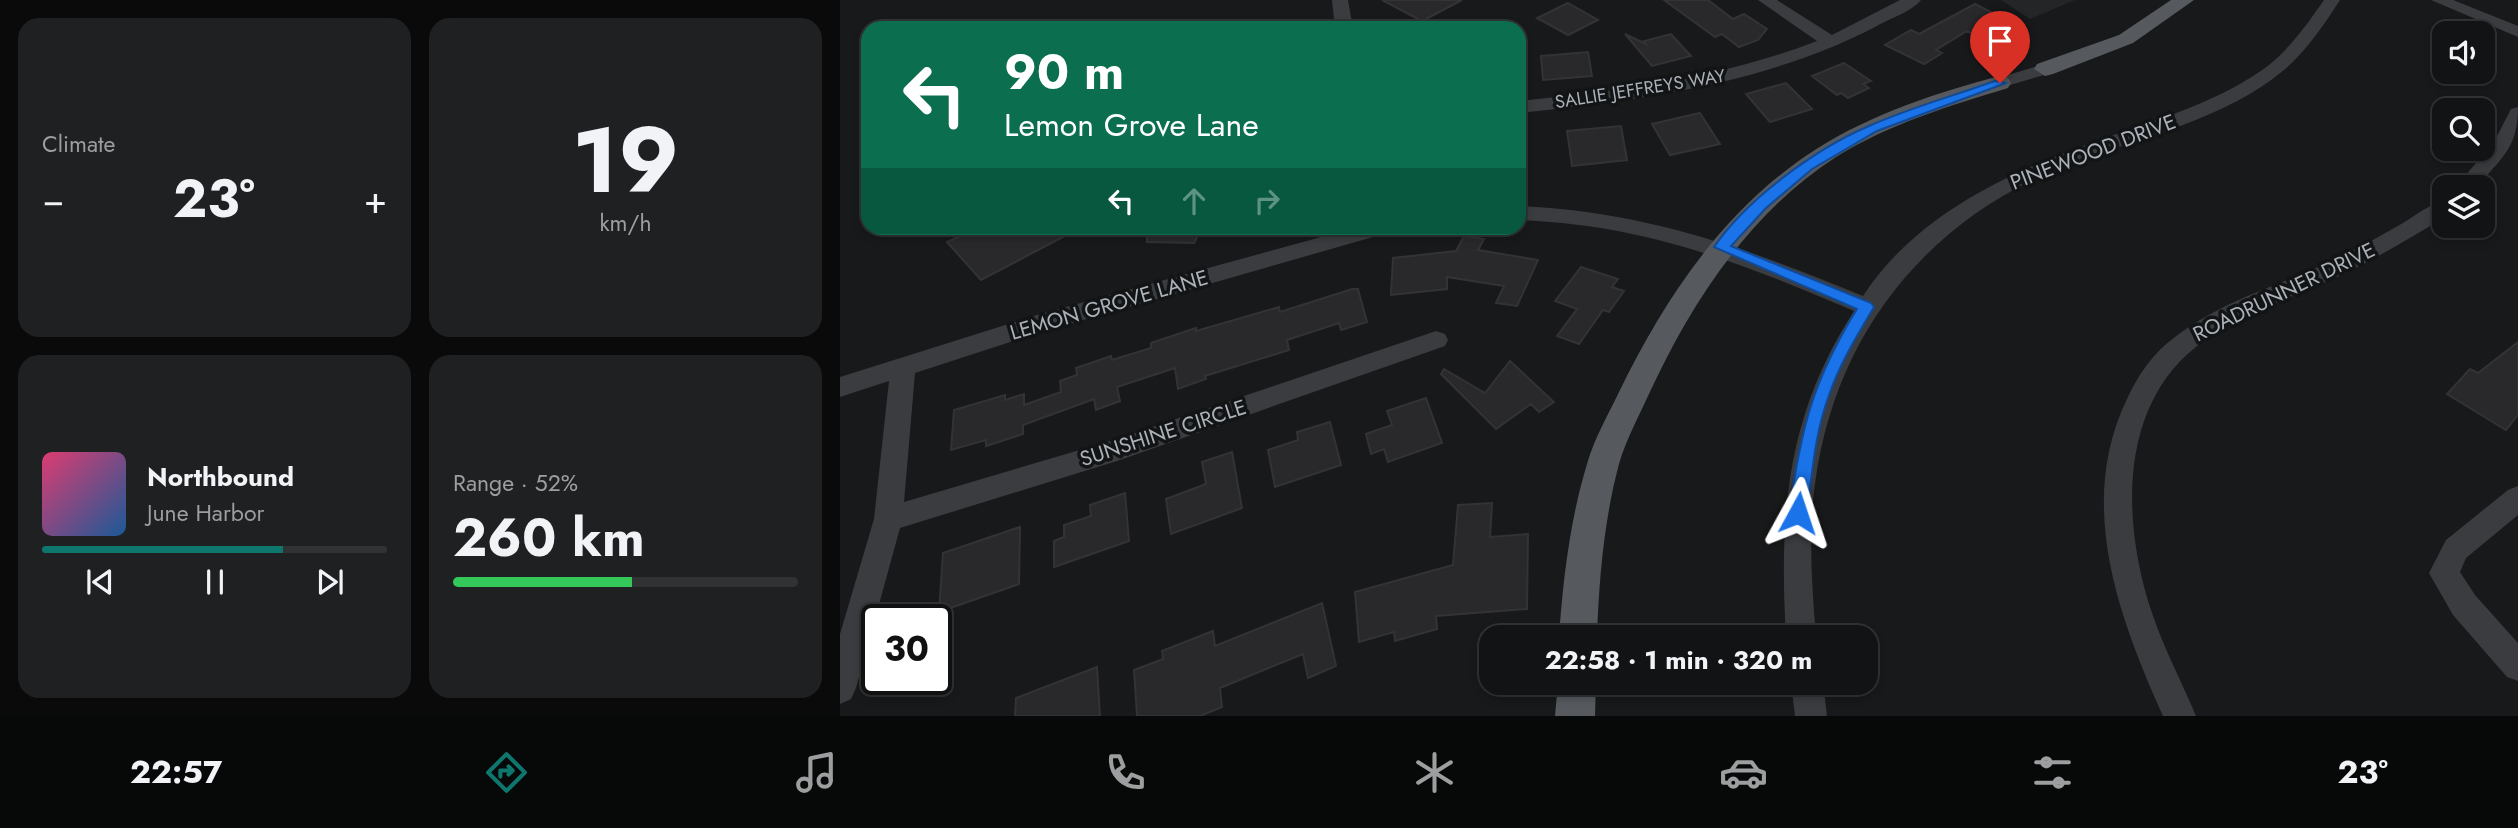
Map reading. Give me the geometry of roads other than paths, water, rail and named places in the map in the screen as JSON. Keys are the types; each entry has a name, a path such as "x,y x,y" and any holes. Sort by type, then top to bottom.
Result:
{"main road":[{"path":"2045,69 2126,39 2184,0"},
{"path":"1579,625 1580,591 1603,463 1657,342 1721,247 1761,205 1808,166 1872,129 2000,83"},
{"path":"1575,716 1576,695"}],"street":[{"path":"1340,0 1343,21"},
{"path":"1766,0 1831,41"},
{"name":"SALLIE JEFFREYS WAY","path":"1526,106 1653,91 1737,74 1831,41 1913,0"},
{"name":"PINEWOOD DRIVE","path":"1799,625 1794,584 1799,489 1808,439 1826,383 1841,348 1866,307 1930,234 1989,193 2060,161 2160,128 2267,74 2308,35 2332,0"},
{"path":"2439,0 2518,32"},
{"path":"2000,83 2045,69"},
{"path":"2476,175 2504,142 2518,113"},
{"path":"1526,213 1609,218 1721,247 1866,307"},
{"name":"ROADRUNNER DRIVE","path":"2180,716 2148,649 2127,582 2116,523 2117,470 2133,409 2156,372 2180,344 2212,324 2339,267 2432,214"},
{"name":"LEMON GROVE LANE","path":"840,387 1330,235"},
{"name":"SUNSHINE CIRCLE","path":"888,519 1118,450 1436,340"},
{"path":"840,688 888,519 903,367"},
{"path":"2518,498 2456,550 2444,573 2464,605 2518,666"},
{"path":"1809,695 1811,716"}]}
